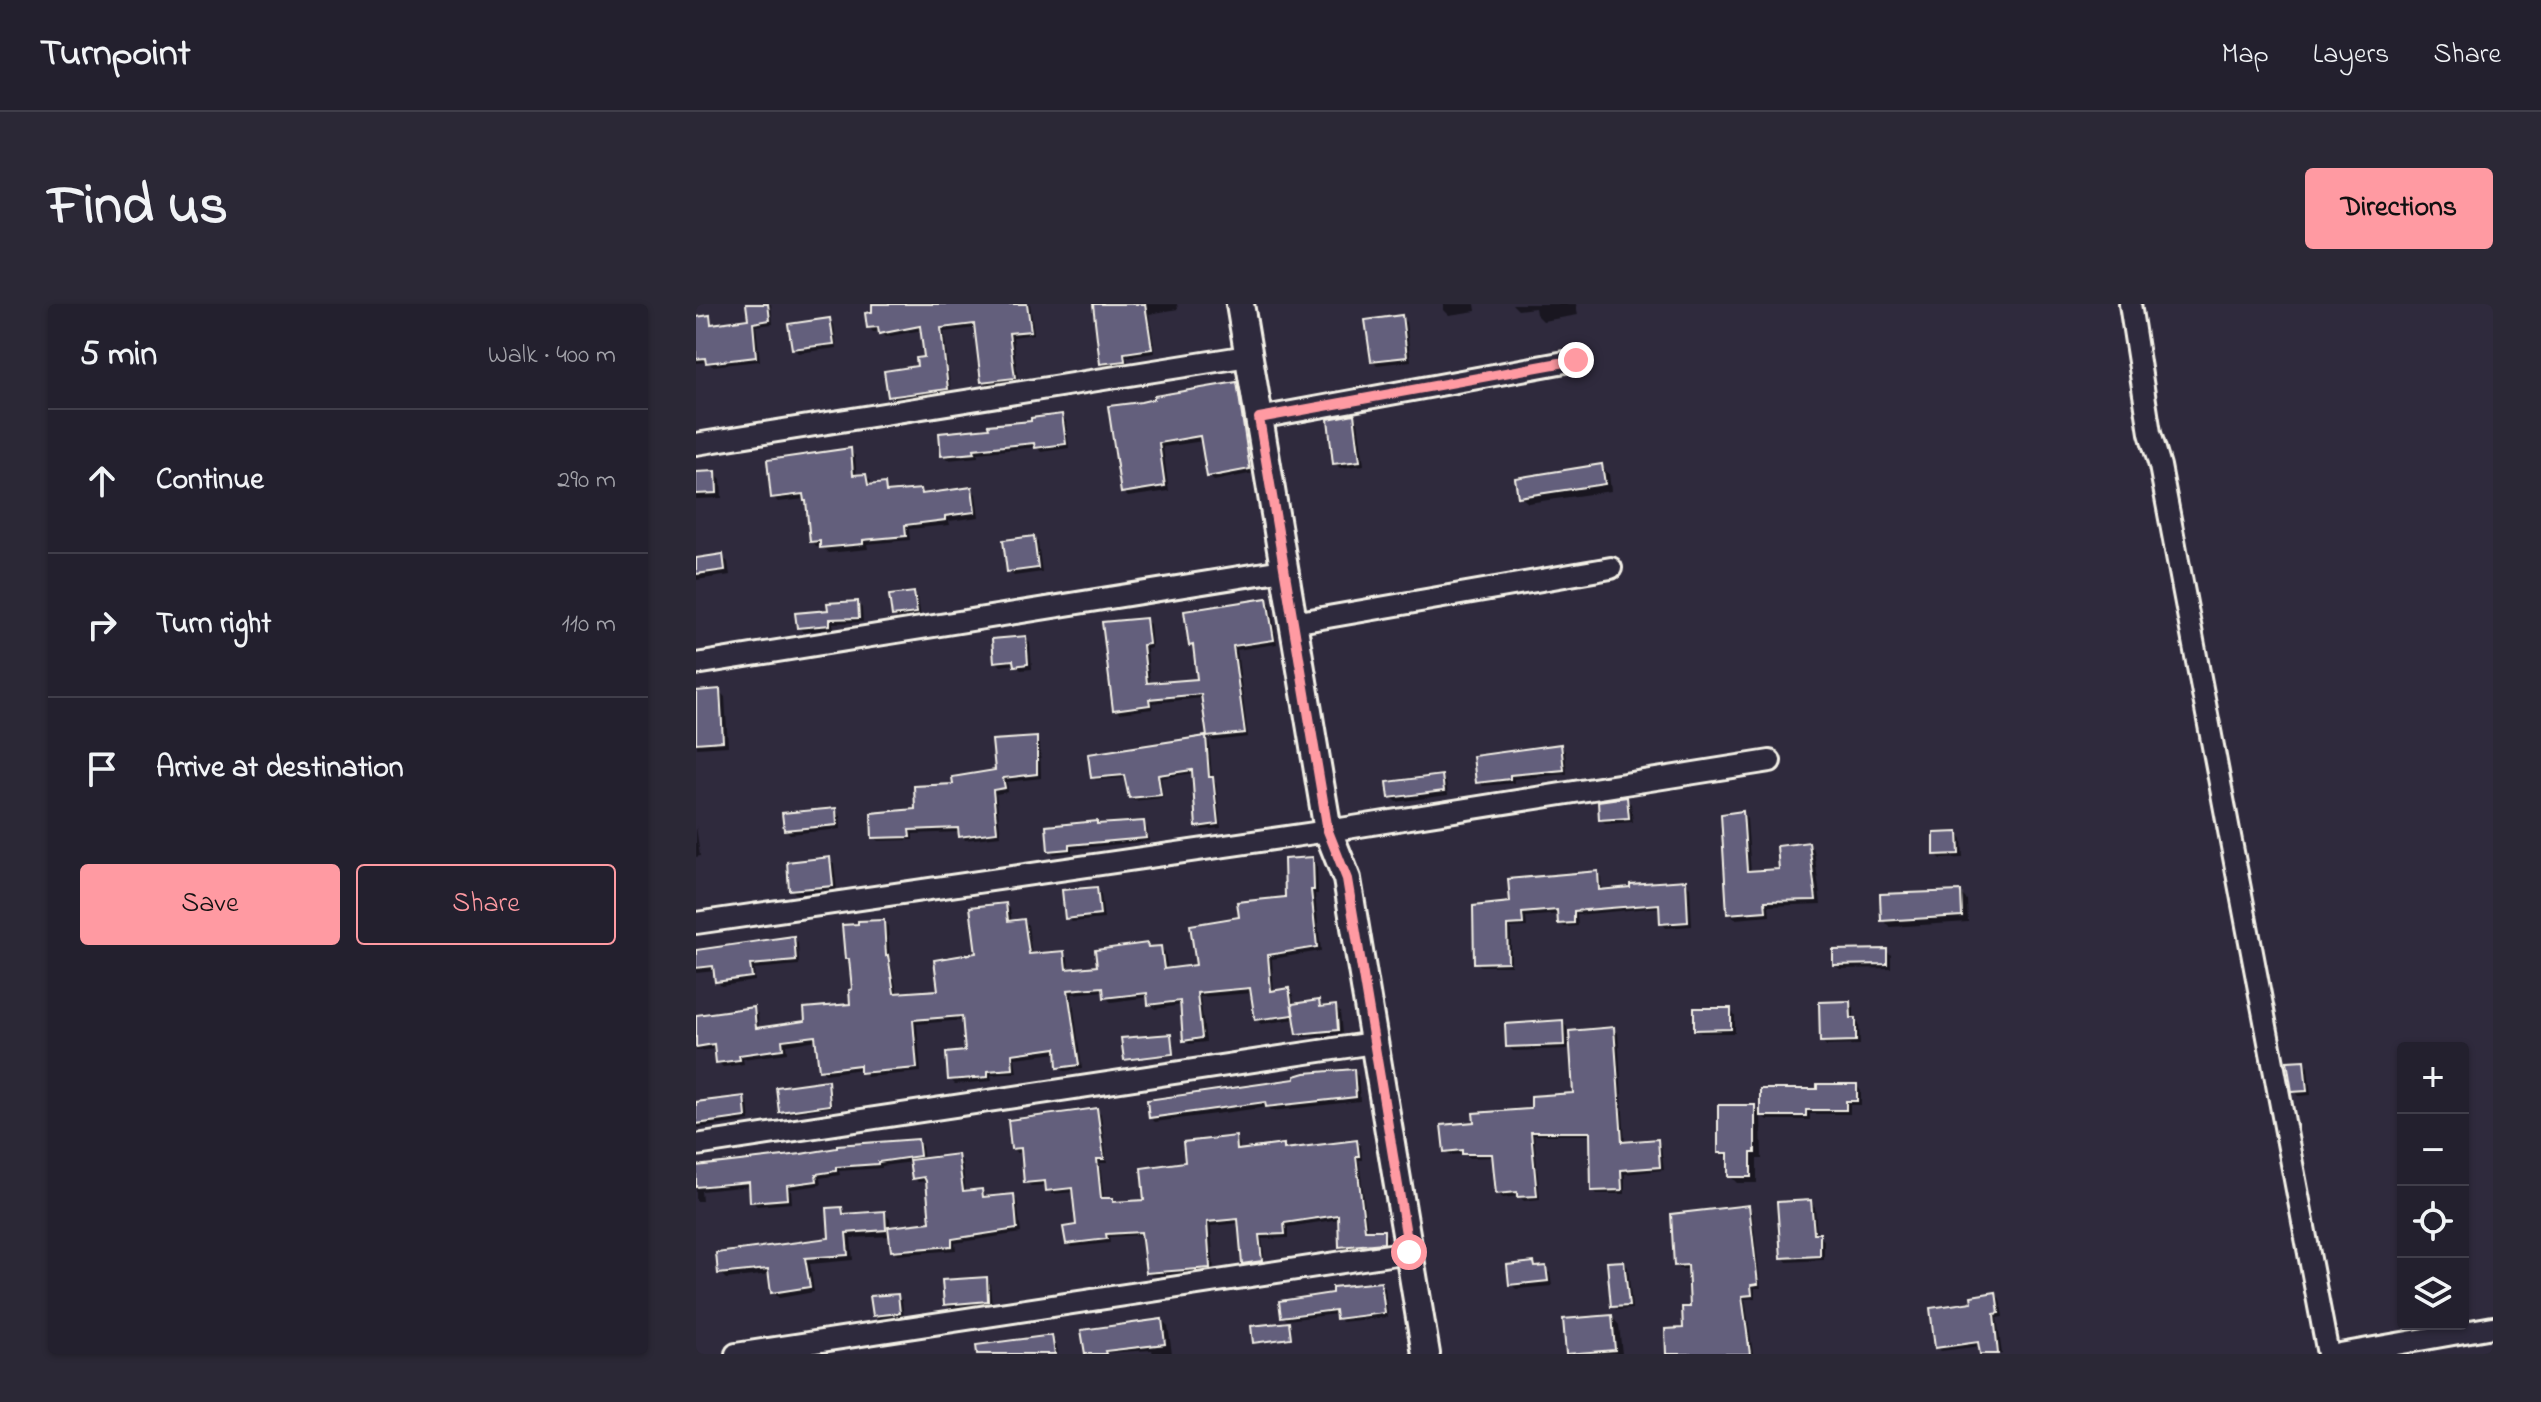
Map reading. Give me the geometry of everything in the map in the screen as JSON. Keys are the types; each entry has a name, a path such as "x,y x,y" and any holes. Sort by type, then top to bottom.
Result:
{"street":[{"path":"1240,304 1328,831 1347,879 1426,1354"},
{"path":"2130,304 2150,433 2160,466 2328,1354"},
{"path":"696,444 1248,356"},
{"path":"1259,418 1576,360"},
{"path":"1293,623 1611,568"},
{"path":"696,664 1284,570"},
{"path":"696,923 1328,831 1770,761"},
{"path":"696,1145 1373,1043"},
{"path":"736,1354 1409,1252"},
{"path":"2340,1354 2493,1327"}],"building":[{"path":"746,304 768,304 770,320 753,323 756,357 706,363 705,358 696,359 696,317 710,315 711,324 748,319"},
{"path":"872,304 1027,304 1031,331 1009,333 1015,378 981,382 974,324 941,328 948,389 888,397 884,371 917,366 916,358 924,357 920,326 879,334 878,327 867,328 865,313 872,312"},
{"path":"1093,304 1145,304 1152,349 1124,353 1125,361 1100,364"},
{"path":"1402,315 1407,357 1371,361 1365,320"},
{"path":"830,318 834,344 792,349 788,324"},
{"path":"1237,382 1250,469 1207,477 1200,436 1159,443 1165,486 1121,493 1108,406"},
{"path":"1062,414 1066,444 1035,448 1034,443 941,456 939,433 989,428 988,425"},
{"path":"1354,414 1360,461 1333,464 1328,419"},
{"path":"851,448 853,475 866,474 868,485 885,483 886,492 921,489 922,494 972,487 975,512 905,525 906,536 820,548 820,541 810,542 803,494 771,498 767,460"},
{"path":"1602,464 1605,484 1518,497 1515,478"},
{"path":"716,471 717,493 696,494 696,472"},
{"path":"1034,536 1038,568 1007,572 1003,540"},
{"path":"723,554 725,570 696,574 696,558"},
{"path":"914,592 917,613 892,616 889,595"},
{"path":"1267,598 1274,640 1233,646 1245,733 1207,737 1201,694 1149,699 1150,705 1113,710 1102,622 1146,618 1149,644 1143,645 1147,683 1197,679 1193,645 1189,646 1184,611"},
{"path":"858,601 859,618 830,619 830,625 797,628 795,613 828,610 827,603"},
{"path":"1026,636 1028,664 1014,666 1013,660 994,662 992,639"},
{"path":"720,689 723,741 696,743 696,691"},
{"path":"1206,736 1209,777 1213,777 1218,824 1196,827 1192,770 1158,775 1161,795 1129,798 1124,775 1091,778 1088,754"},
{"path":"1037,737 1037,774 1003,778 1005,788 993,790 997,832 959,837 958,828 909,830 910,837 872,838 871,813 915,809 914,786 953,784 952,777 995,770 992,740"},
{"path":"1561,744 1564,770 1510,775 1510,779 1476,783 1473,756"},
{"path":"1442,775 1444,791 1389,798 1387,782"},
{"path":"1627,797 1629,818 1599,820 1598,801"},
{"path":"836,808 837,825 784,830 782,813"},
{"path":"1743,811 1747,871 1779,869 1777,846 1809,842 1816,900 1765,901 1766,911 1727,914 1721,814"},
{"path":"1097,821 1097,824 1144,821 1146,838 1069,845 1069,849 1048,851 1046,826"},
{"path":"1958,832 1959,854 1934,855 1934,833"},
{"path":"830,857 833,886 789,890 787,862"},
{"path":"1313,857 1314,890 1311,890 1317,947 1268,955 1271,991 1289,988 1293,1015 1255,1020 1250,988 1197,993 1202,1038 1183,1041 1180,1001 1148,1005 1147,993 1104,998 1103,987 1068,990 1079,1065 1057,1068 1056,1048 1012,1054 1013,1069 988,1071 988,1077 948,1080 946,1053 965,1051 962,1016 913,1020 917,1068 860,1073 860,1065 819,1070 815,1036 782,1040 783,1049 739,1055 740,1060 716,1063 714,1044 696,1047 696,1015 754,1007 756,1028 805,1021 804,1008 850,1004 849,959 845,959 842,925 884,920 886,956 894,993 938,990 934,960 976,953 970,907 1006,903 1008,921 1024,919 1029,954 1064,951 1066,969 1097,966 1095,950 1147,943 1148,947 1161,946 1164,969 1196,965 1190,925 1239,917 1237,902 1285,897 1284,859"},
{"path":"1598,871 1599,890 1630,887 1630,884 1686,880 1688,922 1660,924 1659,904 1574,911 1574,923 1558,924 1557,910 1522,913 1523,924 1507,925 1508,962 1474,963 1473,906 1510,902 1508,879"},
{"path":"1097,887 1100,915 1065,919 1062,890"},
{"path":"1961,891 1962,916 1881,921 1880,894"},
{"path":"794,936 796,961 750,965 752,977 715,982 713,966 696,968 696,950"},
{"path":"1887,949 1887,964 1833,965 1833,950"},
{"path":"1319,1000 1320,1007 1336,1005 1338,1030 1297,1034 1292,1004"},
{"path":"1850,1001 1851,1018 1856,1018 1856,1041 1820,1042 1819,1002"},
{"path":"1694,1008 1731,1008 1731,1029 1694,1030"},
{"path":"1563,1020 1564,1045 1506,1047 1505,1024"},
{"path":"1614,1027 1622,1142 1658,1139 1660,1167 1621,1170 1622,1190 1591,1191 1590,1132 1531,1132 1537,1196 1517,1197 1517,1192 1496,1194 1492,1154 1462,1154 1462,1150 1444,1152 1441,1125 1474,1122 1473,1113 1529,1109 1531,1096 1573,1093 1569,1031"},
{"path":"1171,1034 1173,1054 1124,1060 1121,1038"},
{"path":"2304,1060 2307,1091 2292,1092 2287,1061"},
{"path":"1354,1069 1356,1097 1266,1107 1265,1102 1149,1118 1147,1100 1295,1079 1295,1076 1305,1073"},
{"path":"828,1080 830,1105 779,1112 776,1087"},
{"path":"1817,1084 1857,1084 1857,1101 1846,1101 1846,1110 1806,1110 1806,1116 1760,1116 1760,1089 1817,1089"},
{"path":"744,1096 746,1117 696,1124 696,1102"},
{"path":"1718,1105 1755,1105 1755,1153 1751,1153 1751,1177 1728,1177 1728,1153 1718,1153"},
{"path":"1097,1108 1104,1159 1097,1159 1101,1198 1113,1198 1113,1202 1144,1200 1141,1168 1185,1162 1183,1142 1236,1136 1237,1150 1284,1144 1284,1149 1357,1140 1359,1156 1356,1156 1365,1230 1384,1230 1384,1243 1339,1247 1338,1215 1284,1223 1285,1234 1259,1235 1262,1261 1242,1264 1238,1219 1207,1222 1210,1268 1146,1273 1141,1232 1106,1234 1107,1239 1066,1244 1063,1227 1076,1225 1072,1188 1046,1191 1045,1181 1024,1183 1021,1148 1011,1149 1008,1120"},
{"path":"918,1139 920,1156 878,1164 836,1167 836,1171 816,1174 817,1181 787,1185 788,1199 750,1202 749,1182 696,1187 696,1166 801,1154 837,1148 837,1145"},
{"path":"958,1154 963,1191 982,1189 983,1197 1014,1194 1017,1229 952,1239 952,1246 891,1251 888,1227 930,1222 926,1181 924,1177 912,1179 909,1160"},
{"path":"1811,1200 1814,1233 1820,1233 1820,1256 1781,1258 1777,1202"},
{"path":"1749,1205 1758,1284 1751,1285 1752,1295 1742,1296 1750,1354 1666,1354 1665,1329 1683,1328 1682,1307 1690,1307 1688,1265 1674,1266 1671,1214"},
{"path":"842,1207 843,1214 885,1211 886,1230 846,1233 848,1255 805,1258 810,1287 771,1293 768,1269 718,1274 716,1253 829,1238 827,1208"},
{"path":"1624,1261 1629,1306 1611,1307 1607,1262"},
{"path":"1534,1262 1535,1267 1546,1266 1548,1281 1509,1285 1507,1265"},
{"path":"987,1277 988,1301 944,1305 942,1280"},
{"path":"1381,1282 1385,1313 1336,1319 1335,1310 1281,1317 1279,1301 1332,1293 1332,1287"},
{"path":"1996,1292 1999,1313 1994,1314 1998,1354 1980,1354 1978,1342 1935,1348 1930,1308 1972,1302 1971,1296"},
{"path":"898,1294 900,1313 873,1316 870,1296"},
{"path":"1612,1315 1615,1350 1566,1354 1563,1319"},
{"path":"1162,1319 1165,1344 1105,1351 1106,1354 1085,1354 1081,1330"},
{"path":"1289,1322 1291,1338 1253,1343 1251,1326"},
{"path":"1052,1335 1055,1354 977,1354 976,1345"}],"route":[{"path":"1409,1252 1347,879 1328,831 1259,418 1576,360"}]}
